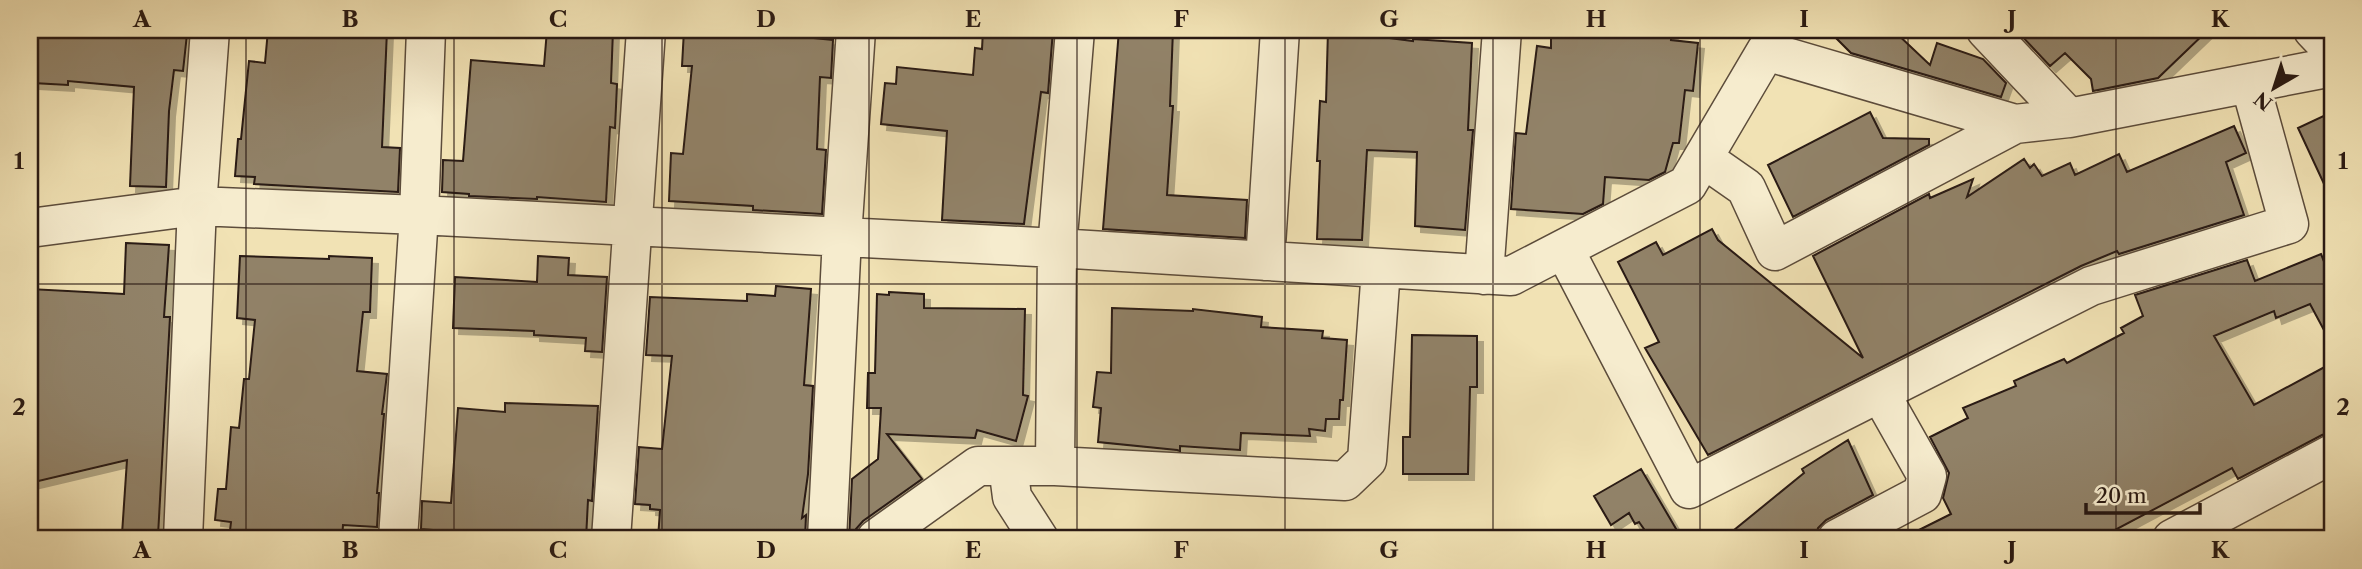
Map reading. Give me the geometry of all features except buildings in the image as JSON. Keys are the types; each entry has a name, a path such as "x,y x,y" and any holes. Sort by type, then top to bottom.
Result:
{"street":[{"path":"183,539 197,206 210,30"},
{"path":"398,539 419,215 426,30"},
{"path":"611,539 646,30"},
{"path":"827,539 842,237 856,30"},
{"path":"1055,466 1058,248 1075,30"},
{"path":"1265,261 1280,30"},
{"path":"1484,275 1502,30"},
{"path":"1986,30 2070,118"},
{"path":"2313,30 2332,50"},
{"path":"30,228 197,206 1058,248 1511,276 1688,184 1764,41 2015,124"},
{"path":"1703,158 1746,188 1775,251 2015,124 2070,118 2332,67"},
{"path":"1564,249 1689,489 2091,286 2289,225 2250,83"},
{"path":"876,539 978,467 1055,466 1345,481 1367,460 1381,268"},
{"path":"1837,539 1922,494 1927,476 1880,393"},
{"path":"2172,539 2332,454"},
{"path":"1008,466 1012,497 1039,539"}]}
